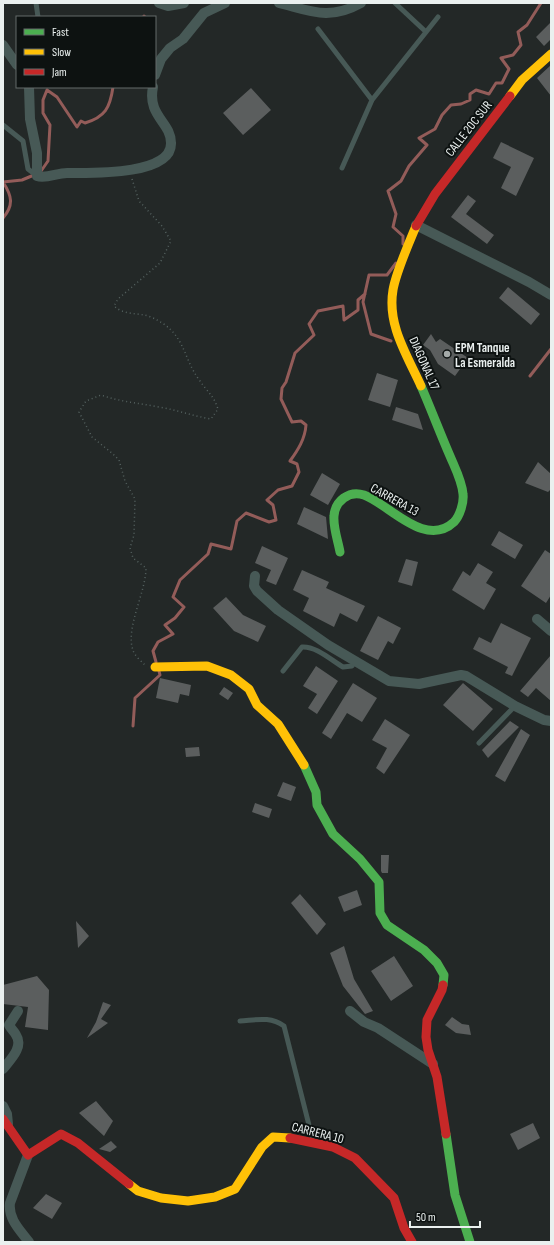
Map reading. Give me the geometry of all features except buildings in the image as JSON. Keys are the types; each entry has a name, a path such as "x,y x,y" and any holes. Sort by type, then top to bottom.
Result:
{"street":[{"path":"159,3 168,6 184,3"},
{"path":"156,73 161,59 170,48 182,39 204,13 225,3"},
{"path":"278,3 325,14 347,11 361,3"},
{"path":"3,45 16,64"},
{"name":"CALLE 20C SUR","path":"416,225 452,169 522,80 551,54"},
{"path":"29,88 30,119 37,153 37,176 42,177 65,173 85,174 129,170 154,164 169,152 172,144 169,135 151,104 153,88"},
{"path":"416,225 529,282 551,295"},
{"name":"DIAGONAL 17","path":"416,225 393,289 392,313 399,339 421,385 457,474 463,494 461,510"},
{"name":"CARRERA 13","path":"340,552 334,517 336,506 342,499 351,494 364,495 410,524 427,529 441,529 454,522 461,510"},
{"path":"255,576 254,586 257,591 278,610 355,661 389,681 405,684 419,684 461,674 515,706 544,720 551,721"},
{"path":"537,619 551,630"},
{"path":"155,667 207,666 231,675 249,689 258,705 278,724 304,764 316,792 317,805 333,834 360,859 379,882 380,913 387,925 424,950 444,975 442,990 428,1020 426,1037 439,1085 454,1179 455,1195 470,1242"},
{"path":"3,1069 15,1054 18,1046 18,1036 9,1025 18,1011"},
{"path":"350,1011 364,1022 383,1031 433,1064"},
{"path":"3,1106 7,1114 6,1121 23,1152 28,1155 10,1203 9,1210 11,1219 29,1242"},
{"name":"CARRERA 10","path":"28,1155 61,1134 78,1142 138,1191 161,1198 188,1200 215,1197 235,1189 262,1147 273,1137 290,1138 333,1147 348,1154 361,1163 394,1198 404,1228 412,1242"}],"lane":[{"path":"36,3 38,16"},
{"path":"395,3 425,31"},
{"path":"342,168 372,100 425,31 438,17"},
{"path":"318,29 372,100"},
{"path":"3,125 23,141 28,169 37,176"},
{"path":"284,671 302,647 315,650 342,667 352,666 355,661"},
{"path":"479,743 515,706"},
{"path":"240,1021 268,1018 276,1020 284,1026 314,1143"}],"path":[{"path":"129,170 139,200 162,226 171,241 160,263 118,299 114,306 119,311 150,317 178,337 199,381 214,396 218,409 211,419 186,415 160,407 119,401 101,394 86,401 79,412 92,437 118,460 125,481 135,499 134,535 130,548 133,558 146,568 146,582 133,622 133,651 148,667 155,667"}],"waterway":[{"path":"403,244 403,236 393,227 396,214 388,191 401,181 409,166 427,145 419,138 435,129 442,115 451,105 461,104 470,100 470,94 476,90 489,94 496,83 502,83 509,69 501,58 513,55 521,45 518,32 527,25 541,3"},
{"path":"39,174 48,161 50,125 43,113 43,100 47,90 57,97 77,127 81,121 85,123 102,115 110,101 113,88"},
{"path":"3,218 10,205 10,196 3,182 22,180 34,175"},
{"path":"391,341 371,334 363,302 369,275 387,275 396,263"},
{"path":"156,662 153,651 158,642 173,634 165,625 175,618 184,607 173,597 180,580 208,554 211,544 231,549 237,521 246,513 269,522 276,520 273,505 267,500 278,490 292,486 299,472 297,464 290,461 301,444 306,425 301,421 292,422 281,399 282,388 286,382 295,353 314,335 309,324 318,311 343,306 344,320 358,310 358,300 365,294"},
{"path":"530,376 551,349"},
{"path":"133,726 135,698 160,675 159,671"}],"traffic: fast":[{"path":"340,552 334,516 340,501 348,495 364,495 419,528 431,530 443,529 454,522 458,516 463,501 461,484 421,386"},
{"path":"304,765 316,792 317,805 333,834 360,859 379,882 380,913 387,925 424,950 437,963 444,975 443,985"},
{"path":"446,1134 455,1195 470,1242"}],"traffic: slow":[{"path":"510,96 522,80 551,54"},
{"path":"416,226 397,275 393,290 392,303 393,315 400,340 421,386"},
{"path":"155,667 207,666 231,675 249,689 257,705 278,724 304,765"},
{"path":"129,1184 138,1191 161,1198 188,1201 215,1197 235,1189 262,1147 273,1137 290,1138"}],"traffic: jam":[{"path":"416,226 435,194 510,96"},
{"path":"443,985 427,1020 426,1037 428,1050 437,1077 446,1134"},
{"path":"3,1119 28,1155 61,1134 78,1143 129,1184"},
{"path":"290,1138 333,1147 355,1158 394,1198 404,1228 412,1242"}],"place":[{"name":"EPM Tanque La Esmeralda","path":"447,354"}]}
